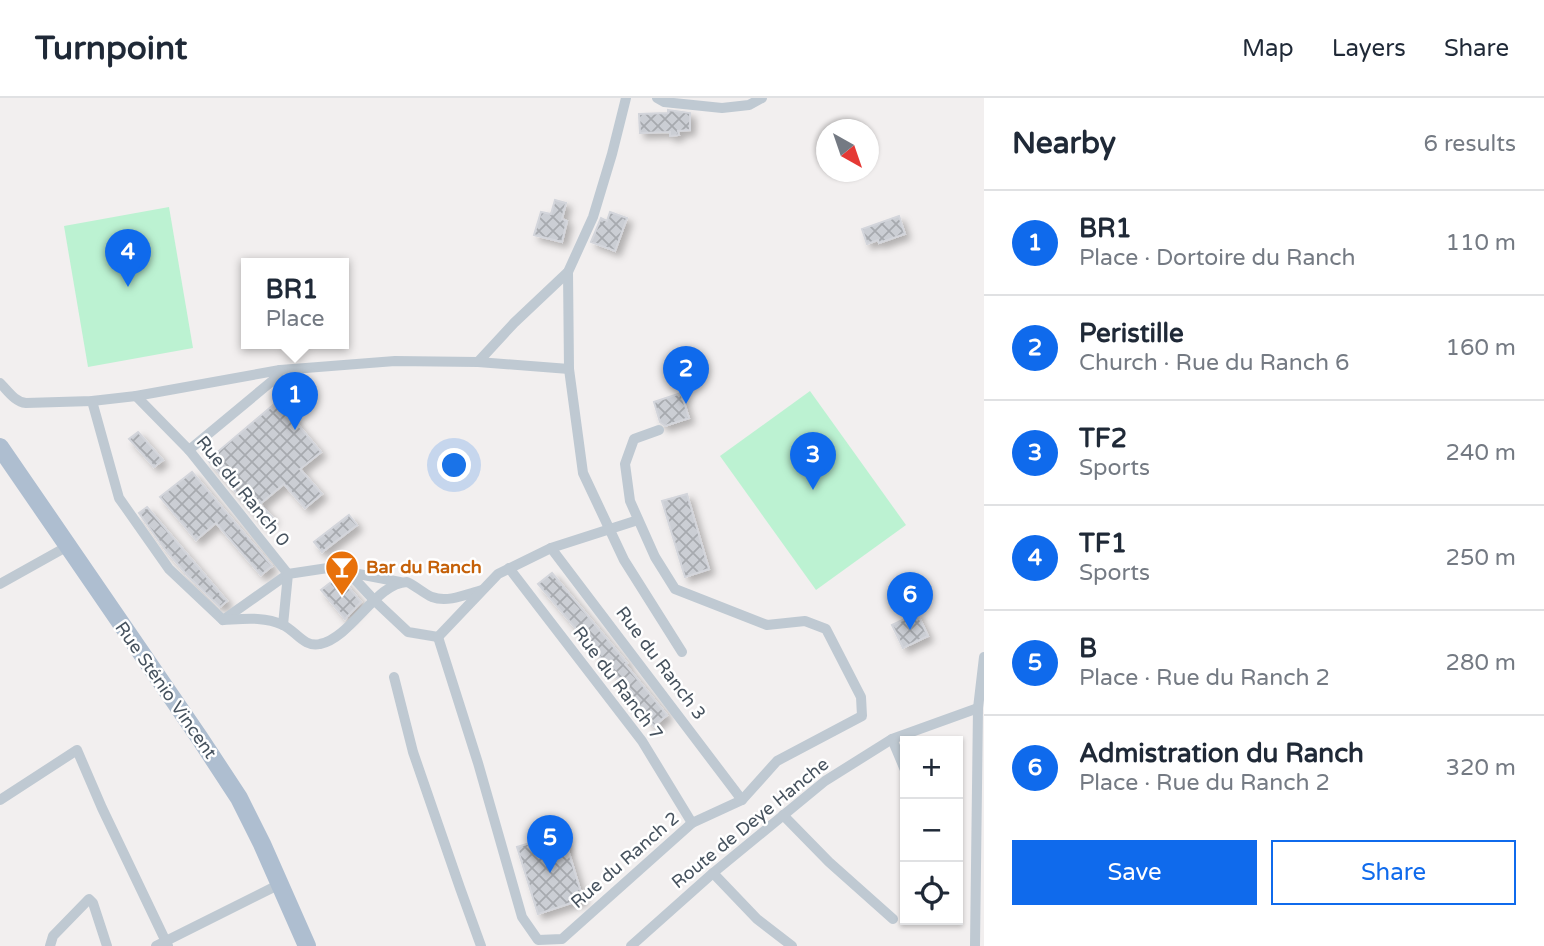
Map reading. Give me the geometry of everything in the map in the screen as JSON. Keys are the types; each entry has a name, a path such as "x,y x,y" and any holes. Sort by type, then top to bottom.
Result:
{"main road":[{"name":"Rue Sténio Vincent","path":"0,447 239,798 307,946"}],"street":[{"path":"478,362 514,323 568,272 593,217 612,155 625,98"},
{"path":"657,98 664,102 722,108 749,105 762,98"},
{"path":"568,272 569,369 583,473 624,560 682,652"},
{"path":"0,383 21,403 92,401 136,396 279,370 395,360 478,362 569,369"},
{"path":"189,450 277,377 279,370"},
{"name":"Rue du Ranch 0","path":"136,396 189,450 288,575 223,620"},
{"path":"92,401 119,498 169,569 223,620 257,618 283,625 308,644 316,645 328,642 340,634 394,584 400,582"},
{"path":"283,625 288,575 341,566 408,632 438,637 498,574 551,548 638,520 630,501 625,464 634,439 659,430"},
{"name":"Rue du Ranch 2","path":"438,637 478,763 522,917 538,940 562,939 692,823 742,800 777,761 862,716 861,696 826,629 805,621 767,625 675,589 654,557 638,520"},
{"path":"0,584 68,547"},
{"name":"Rue du Ranch 3","path":"551,548 742,800"},
{"name":"Rue du Ranch 7","path":"509,568 642,741 692,823"},
{"path":"348,572 407,582 433,597 454,598 483,590"},
{"path":"975,946 978,708 984,657"},
{"path":"394,677 413,752 481,946"},
{"name":"Route de Deye Hanche","path":"631,946 713,873 825,780 891,739 978,708"},
{"path":"891,739 900,759"},
{"path":"0,800 77,750 164,944 280,884"},
{"path":"783,815 829,863 893,919"},
{"path":"713,873 757,919 792,946"},
{"path":"50,946 53,936 89,899 93,903 107,946"}],"green space":[{"path":"169,207 193,348 88,367 64,226"},
{"path":"810,391 906,525 816,590 720,456"}],"building":[{"path":"668,110 690,113 690,130 678,131 679,135 670,136 670,132 640,133 639,114 668,113"},
{"path":"555,200 566,203 562,219 567,221 562,242 534,235 541,212 551,214"},
{"path":"610,212 627,218 615,251 591,242 601,218 607,221"},
{"path":"899,216 905,234 867,244 862,229"},
{"path":"681,393 689,418 665,426 660,422 654,402"},
{"path":"278,401 321,452 300,469 322,494 305,508 284,484 260,504 273,518 265,526 208,460"},
{"path":"138,432 163,460 154,467 129,439"},
{"path":"192,472 272,566 261,575 216,523 196,540 160,497"},
{"path":"687,494 709,569 685,577 662,501"},
{"path":"147,507 227,601 220,607 164,548 139,513"},
{"path":"349,515 357,525 322,552 314,542"},
{"path":"552,573 667,715 654,726 619,684 621,682 538,584"},
{"name":"Bar du Ranch","path":"339,576 361,602 345,619 321,590"},
{"path":"917,613 928,636 903,648 892,625"},
{"path":"563,833 583,899 538,914 517,847"}],"place":[{"name":"TF1","path":"128,287"},
{"name":"Peristille","path":"686,404"},
{"name":"BR1","path":"295,430"},
{"name":"TF2","path":"813,490"},
{"name":"Bar du Ranch","path":"342,597"},
{"name":"Admistration du Ranch","path":"910,630"},
{"name":"B","path":"550,873"}]}
